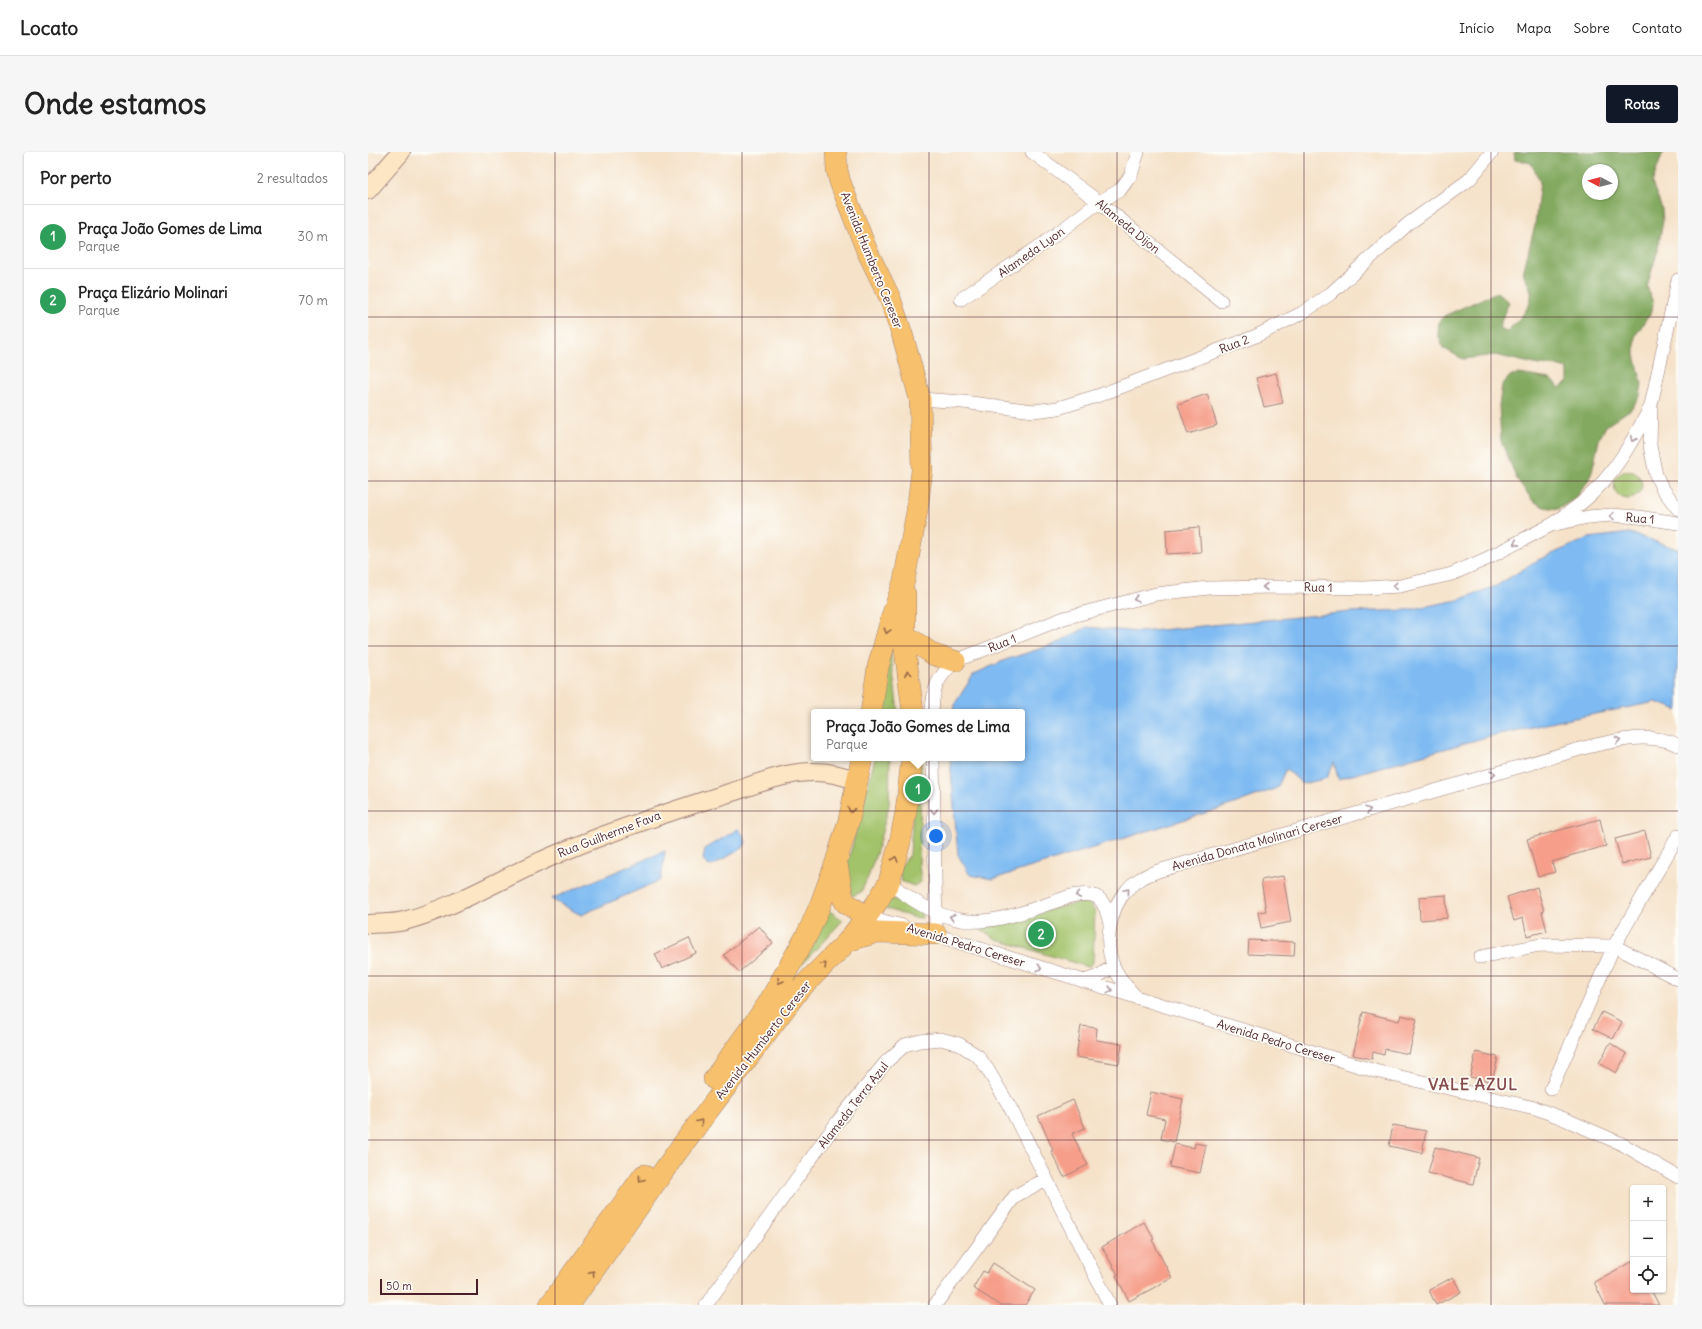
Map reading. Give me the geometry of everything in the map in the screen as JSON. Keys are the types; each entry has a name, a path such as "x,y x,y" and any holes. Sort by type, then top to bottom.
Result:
{"main road":[{"name":"Avenida Humberto Cereser","path":"836,152 837,170 840,182 867,251 890,298 903,337 920,399 922,470 904,581 892,616 878,667 871,709"},
{"name":"Avenida Humberto Cereser","path":"904,581 905,650 913,709"},
{"path":"905,635 934,655 955,661"},
{"name":"Avenida Humberto Cereser","path":"550,1305 768,1004 808,933 821,904 849,820 861,761"},
{"name":"Avenida Humberto Cereser","path":"569,1305 677,1152 798,991 848,941 867,917 888,882 900,842 906,811 912,761"},
{"path":"836,862 842,898 846,903 867,917"},
{"path":"848,941 877,932 936,934"}],"street":[{"path":"368,190 401,152"},
{"name":"Alameda Dijon","path":"1032,152 1099,202 1221,301"},
{"name":"Alameda Lyon","path":"961,299 1043,244 1099,202 1120,190 1131,175 1138,152"},
{"name":"Rua 2","path":"920,399 963,402 1034,411 1058,408 1097,396 1256,336 1302,313 1330,294 1408,224 1469,180 1491,153"},
{"path":"1678,280 1651,404 1650,446 1656,475 1662,488 1678,509"},
{"path":"1551,525 1585,501 1607,479 1630,445 1651,404"},
{"name":"Rua 1","path":"955,661 1064,618 1156,594 1209,588 1364,588 1400,586 1452,574 1486,559 1551,525 1588,517 1611,516 1638,517 1678,523"},
{"path":"932,709 933,697 937,682 943,672 955,661"},
{"name":"Avenida Donata Molinari Cereser","path":"1110,925 1119,901 1126,890 1135,882 1158,871 1622,739 1644,738 1667,741 1678,745"},
{"path":"933,761 936,934"},
{"name":"Rua Guilherme Fava","path":"368,924 403,922 448,905 548,858 652,817 786,775 811,771 828,772 843,775 857,781"},
{"path":"1552,1089 1614,946 1678,836"},
{"path":"888,882 904,895 936,912 955,919 981,922 995,920 1071,896 1082,894 1100,898 1105,903 1110,925 1110,952 1113,965 1126,986 1137,998"},
{"name":"Avenida Pedro Cereser","path":"867,917 936,934 1137,998 1375,1071 1535,1108 1622,1144 1678,1177"},
{"path":"1480,957 1540,945 1614,946 1678,979"},
{"path":"1083,981 1097,978 1113,965"},
{"name":"Alameda Terra Azul","path":"706,1305 838,1121 886,1062 905,1045 920,1041 942,1039 959,1044 978,1056 1011,1109 1110,1305"},
{"path":"935,1305 1015,1196 1046,1179"}],"green space":[{"path":"1514,152 1663,152 1652,183 1662,209 1663,221 1657,253 1647,286 1653,303 1652,311 1635,336 1635,355 1642,384 1640,396 1631,409 1606,426 1599,440 1593,468 1588,481 1576,498 1558,509 1544,507 1533,501 1517,479 1501,441 1499,405 1502,385 1510,376 1519,374 1550,379 1560,388 1568,382 1568,370 1561,366 1539,365 1495,355 1463,359 1443,348 1438,334 1439,321 1444,316 1497,292 1509,302 1499,326 1501,329 1507,331 1525,312 1531,294 1530,288 1523,273 1535,225 1540,181 1531,163 1515,160"},
{"path":"1628,471 1638,475 1642,485 1638,495 1628,499 1618,495 1614,485 1618,475"},
{"path":"888,633 898,709 875,709"},
{"path":"874,761 890,761 889,805 876,854 868,877 861,892 853,896 842,885"},
{"path":"916,761 922,761 919,864 921,882 914,886 901,881 899,868 910,855"},
{"path":"885,895 921,912 922,918 912,917 878,906"},
{"path":"1087,901 1095,911 1093,962 1088,967 998,940 979,928 1012,918"},
{"path":"825,908 843,920 782,986"}],"water":[{"path":"1630,533 1678,549 1678,710 1656,702 1564,720 1490,736 1338,779 1334,762 1327,778 1303,784 1286,769 1277,788 1231,805 993,879 970,875 958,855 950,761 1025,761 1025,709 953,709 954,705 974,674 1008,659 1055,644 1087,627 1139,632 1350,612 1407,610 1458,600 1496,586 1538,560 1589,538"},
{"path":"738,829 746,842 743,848 711,866 707,865 703,859 705,849"},
{"path":"665,851 661,880 581,915 551,899"}],"building":[{"path":"1276,373 1283,403 1264,407 1256,378"},
{"path":"1207,394 1217,425 1188,434 1178,404"},
{"path":"1199,527 1201,552 1167,554 1166,530"},
{"path":"1600,819 1606,846 1552,862 1555,872 1538,877 1527,839"},
{"path":"1645,831 1651,857 1622,864 1615,839"},
{"path":"1283,876 1291,922 1261,928 1258,912 1266,911 1261,880"},
{"path":"1537,887 1544,911 1542,912 1547,931 1527,936 1523,918 1514,921 1507,897"},
{"path":"1446,895 1447,918 1420,920 1419,897"},
{"path":"759,926 773,943 739,972 724,955"},
{"path":"689,938 696,953 662,969 655,954"},
{"path":"1249,940 1295,942 1294,956 1248,954"},
{"path":"1363,1012 1399,1021 1401,1015 1417,1019 1409,1054 1385,1049 1384,1055 1373,1052 1372,1059 1353,1055"},
{"path":"1602,1012 1622,1022 1613,1039 1593,1029"},
{"path":"1081,1026 1097,1028 1096,1040 1122,1044 1119,1064 1076,1057"},
{"path":"1610,1043 1627,1054 1616,1073 1599,1063"},
{"path":"1476,1052 1498,1057 1492,1082 1470,1077"},
{"path":"1151,1092 1183,1099 1174,1142 1161,1139 1165,1119 1146,1115"},
{"path":"1073,1100 1085,1128 1072,1134 1088,1165 1064,1177 1051,1151 1053,1150 1038,1116"},
{"path":"1393,1125 1426,1131 1422,1153 1389,1146"},
{"path":"1195,1143 1206,1145 1200,1173 1170,1167 1175,1144 1194,1148"},
{"path":"1435,1147 1479,1158 1473,1184 1428,1173"},
{"path":"1144,1222 1154,1239 1152,1240 1172,1278 1129,1301 1116,1276 1118,1275 1102,1247"},
{"path":"993,1263 1035,1290 1025,1305 1000,1305 973,1288 983,1271 987,1273"},
{"path":"1630,1263 1630,1293 1653,1293 1659,1305 1605,1305 1594,1282"},
{"path":"1453,1277 1461,1292 1436,1305 1429,1290"}],"place":[{"name":"Praça João Gomes de Lima","path":"918,789"},
{"name":"Praça Elizário Molinari","path":"1041,934"}],"district":[{"name":"VALE AZUL","path":"1473,1084"}]}
